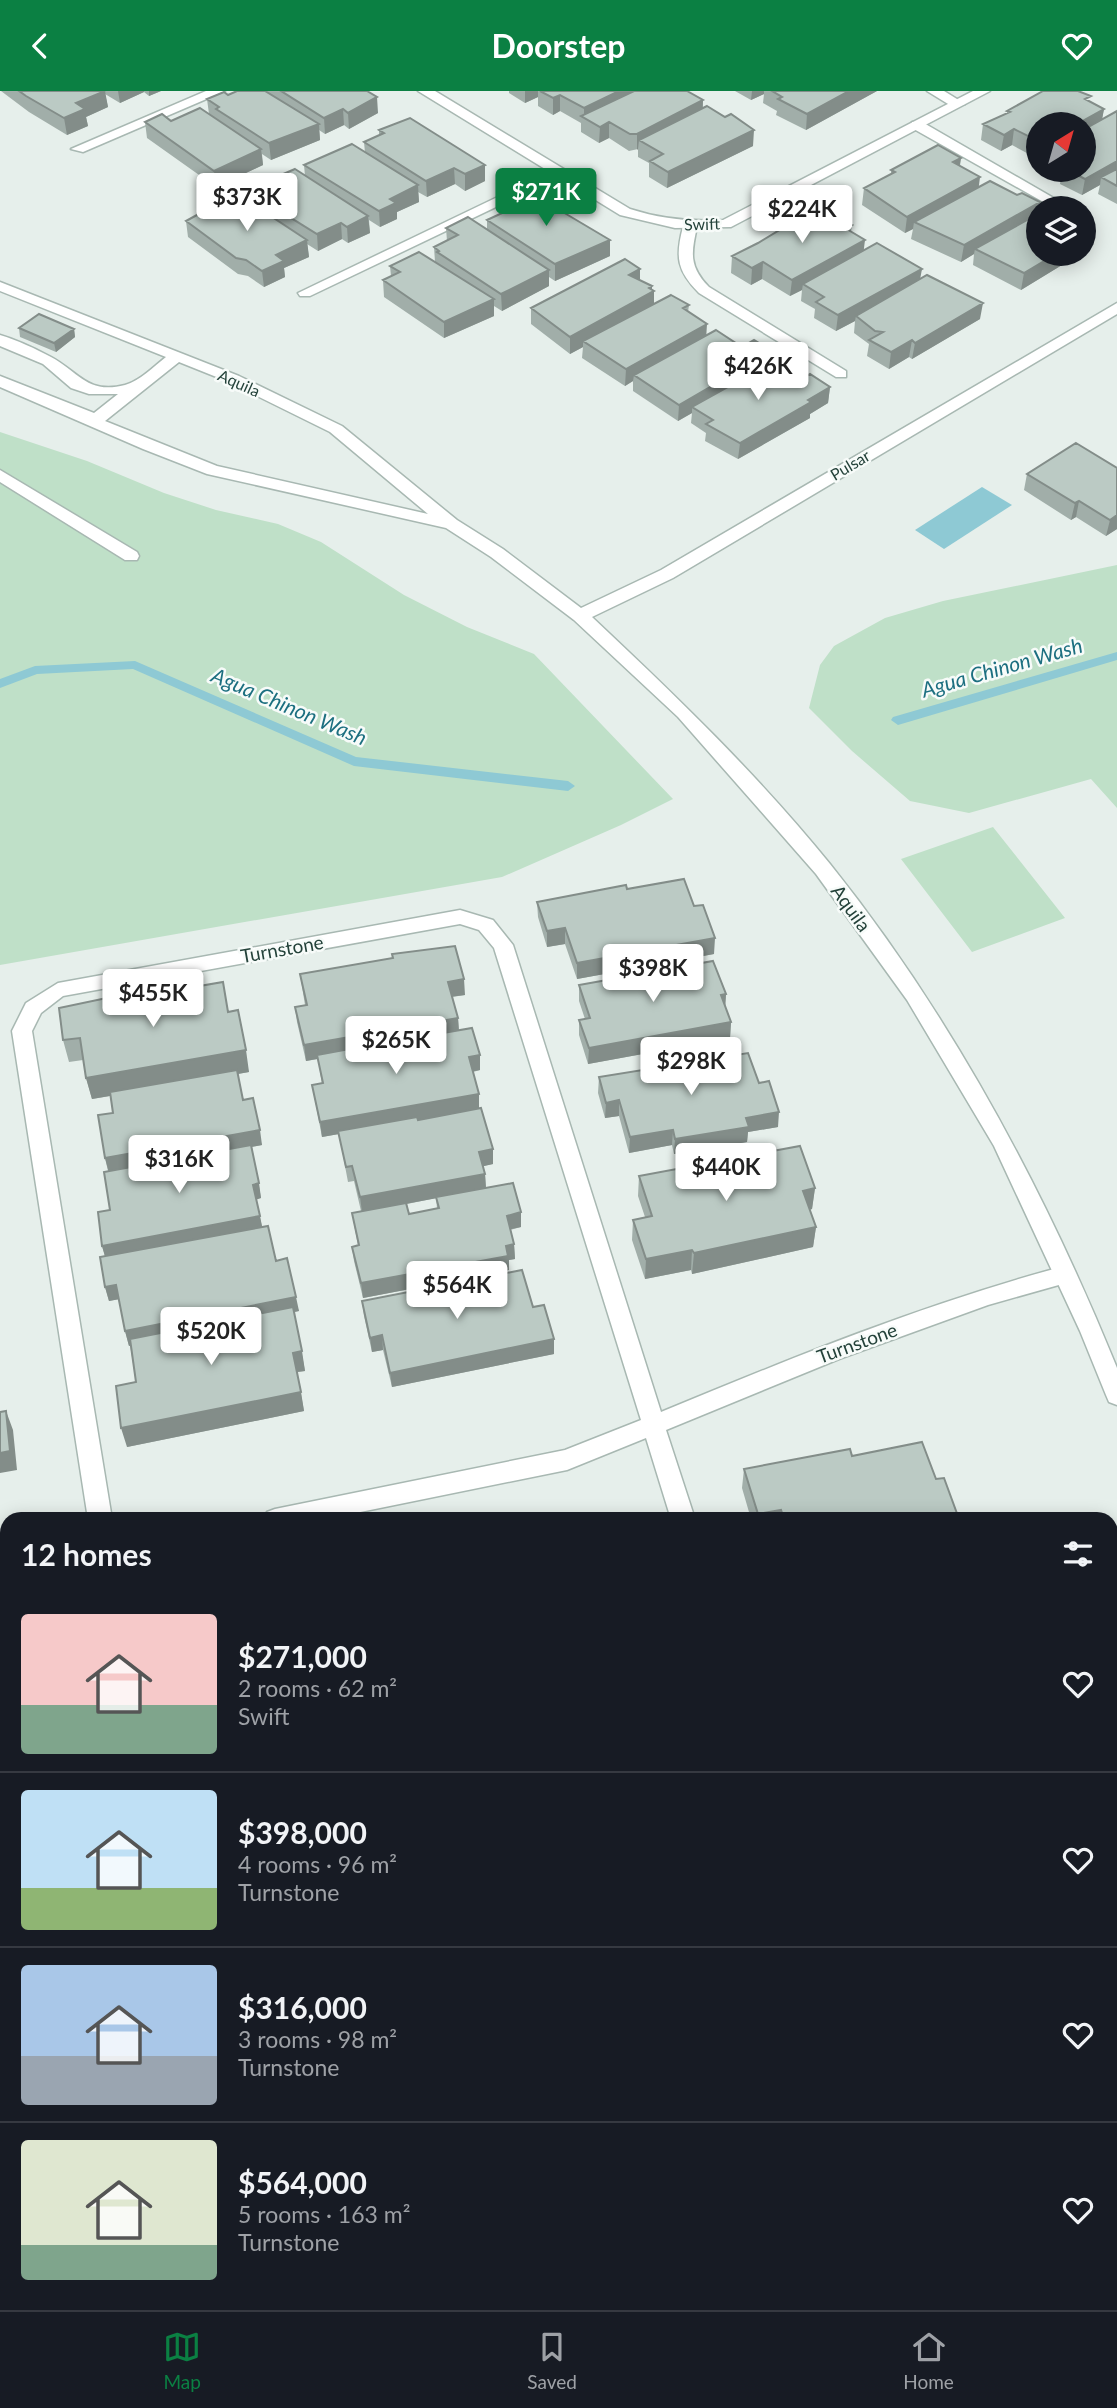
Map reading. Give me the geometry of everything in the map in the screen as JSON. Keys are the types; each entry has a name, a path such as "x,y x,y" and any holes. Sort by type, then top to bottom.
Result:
{"street":[{"path":"78,149 218,91"},
{"name":"Swift","path":"425,91 625,212 654,223 690,227 726,224 983,91"},
{"path":"934,91 958,104"},
{"path":"917,125 1043,196"},
{"path":"305,293 558,172"},
{"path":"690,227 682,261 688,275 704,289 841,374"},
{"name":"Aquila","path":"0,286 234,379 336,429 451,524 497,552 580,616 684,713 823,869 928,1018 1003,1143 1117,1395"},
{"name":"Pulsar","path":"580,616 667,574 1117,308"},
{"path":"0,340 48,361 69,379 99,392 126,390 145,381"},
{"path":"69,379 93,422 176,357"},
{"name":"Aquila","path":"0,380 93,422 213,470 451,524"},
{"path":"0,475 131,555"},
{"name":"Turnstone","path":"99,1512 22,1031 33,1007 58,990 460,916 486,925 503,945 654,1424"},
{"name":"Turnstone","path":"310,1512 567,1460 831,1352 987,1296 1065,1275"},
{"path":"654,1424 681,1512"}],"green space":[{"path":"0,432 87,461 164,493 216,510 278,524 321,542 404,595 467,627 534,654 673,799 502,877 0,965"},
{"path":"1117,565 1117,808 1091,779 969,813 910,801 852,751 809,708 820,665 834,646 885,618 943,601"},
{"path":"993,827 1065,918 972,952 901,859"}],"water":[{"path":"982,487 1012,505 944,549 915,530"}],"building":[{"path":"19,91 105,91 76,103 85,109 64,118"},
{"path":"237,91 265,91 319,124 269,143 216,109 219,107 207,99 224,92 228,95"},
{"path":"281,91 367,91 377,97 348,113 343,109 324,118"},
{"path":"540,91 619,91 584,108 560,95 553,98"},
{"path":"634,91 687,91 703,100 637,134 630,134 609,122 600,127 581,116"},
{"path":"772,91 849,91 807,114 778,99 782,97"},
{"path":"1043,91 1078,91 1091,96 1085,99 1104,109 1096,113 1026,112 1026,135 1014,129 1004,135 983,124 1010,112 1007,111"},
{"path":"707,106 725,117 731,114 754,130 668,172 650,161 663,154 639,140"},
{"path":"200,108 261,149 214,171 145,122 162,114 171,121"},
{"path":"1117,111 1117,161 1096,173 1096,123"},
{"path":"410,118 485,165 465,174 454,168 426,181 364,142 384,133 379,130"},
{"path":"352,144 418,185 390,199 396,203 379,211 304,165"},
{"path":"938,145 961,158 953,162 980,177 907,217 864,188 895,172 891,170"},
{"path":"295,169 368,216 347,227 341,223 317,234 246,190"},
{"path":"1117,169 1117,186 1101,177"},
{"path":"990,181 1017,195 1022,193 1028,196 1026,210 964,245 914,222"},
{"path":"524,189 610,240 555,264 487,220 515,207 503,200"},
{"path":"242,197 307,240 276,255 284,261 262,271 246,260 236,258 186,221 217,204 221,206"},
{"path":"811,211 819,216 827,212 852,225 845,228 865,240 792,280 763,262 752,268 732,256 758,243"},
{"path":"468,217 549,270 501,294 437,252 439,251 434,247 458,235 446,228"},
{"path":"1026,221 1026,266 1036,266 1024,273 975,249"},
{"path":"877,243 922,269 838,315 816,302 824,297 803,284"},
{"path":"419,252 494,299 444,322 383,280 400,272 390,266"},
{"path":"625,259 640,269 629,275 652,286 649,288 654,291 570,337 531,308"},
{"path":"927,275 983,303 915,343 912,340 891,352 869,340 883,332 875,331 856,316"},
{"path":"671,295 689,305 683,308 707,324 626,369 583,341"},
{"path":"39,314 74,329 54,343 19,328"},
{"path":"716,330 742,347 754,340 772,351 679,405 634,375"},
{"path":"769,364 796,382 810,374 830,387 808,400 811,402 740,443 706,424 713,420 692,407"},
{"path":"1076,443 1117,468 1117,515 1110,520 1027,474"},
{"path":"684,879 694,906 703,905 715,938 577,963 565,928 547,931 537,902 626,885 627,889"},
{"path":"455,946 464,979 448,982 458,1018 304,1045 295,1007 307,1005 300,974 393,958 392,954"},
{"path":"713,961 726,994 721,995 731,1022 589,1048 579,1020 590,1018 579,985"},
{"path":"223,982 228,1012 238,1010 246,1050 86,1078 80,1038 63,1040 59,1008 159,987 159,993"},
{"path":"472,1028 480,1055 469,1057 479,1094 320,1122 312,1085 323,1083 317,1055 371,1045 374,1055 399,1051 397,1041"},
{"path":"748,1053 759,1083 769,1081 779,1112 746,1118 749,1127 675,1139 673,1130 630,1137 619,1100 606,1103 599,1077"},
{"path":"237,1070 243,1100 253,1098 260,1130 105,1158 98,1115 113,1113 110,1092"},
{"path":"481,1108 493,1149 479,1152 485,1174 360,1197 352,1166 346,1167 338,1131"},
{"path":"251,1145 259,1183 253,1185 260,1216 102,1246 98,1212 110,1210 104,1172"},
{"path":"800,1146 815,1188 803,1191 816,1227 694,1253 692,1250 646,1259 633,1220 652,1216 639,1176"},
{"path":"513,1183 521,1212 507,1216 514,1244 506,1246 508,1256 361,1283 352,1247 359,1245 352,1213 406,1203 409,1214 439,1208 436,1197"},
{"path":"268,1226 276,1261 287,1258 296,1297 125,1331 116,1285 105,1287 100,1257"},
{"path":"522,1270 533,1307 544,1305 554,1339 390,1373 382,1335 370,1338 362,1301"},
{"path":"293,1307 302,1351 293,1353 301,1392 121,1428 116,1386 136,1382 130,1339"},
{"path":"6,1411 10,1451 0,1453 0,1412"},
{"path":"922,1442 936,1479 944,1478 956,1512 757,1512 744,1469 850,1449 852,1456"}],"waterway":[{"name":"Agua Chinon Wash","path":"898,720 1117,656"},
{"name":"Agua Chinon Wash","path":"0,684 35,670 135,665 354,761 568,786"}]}
